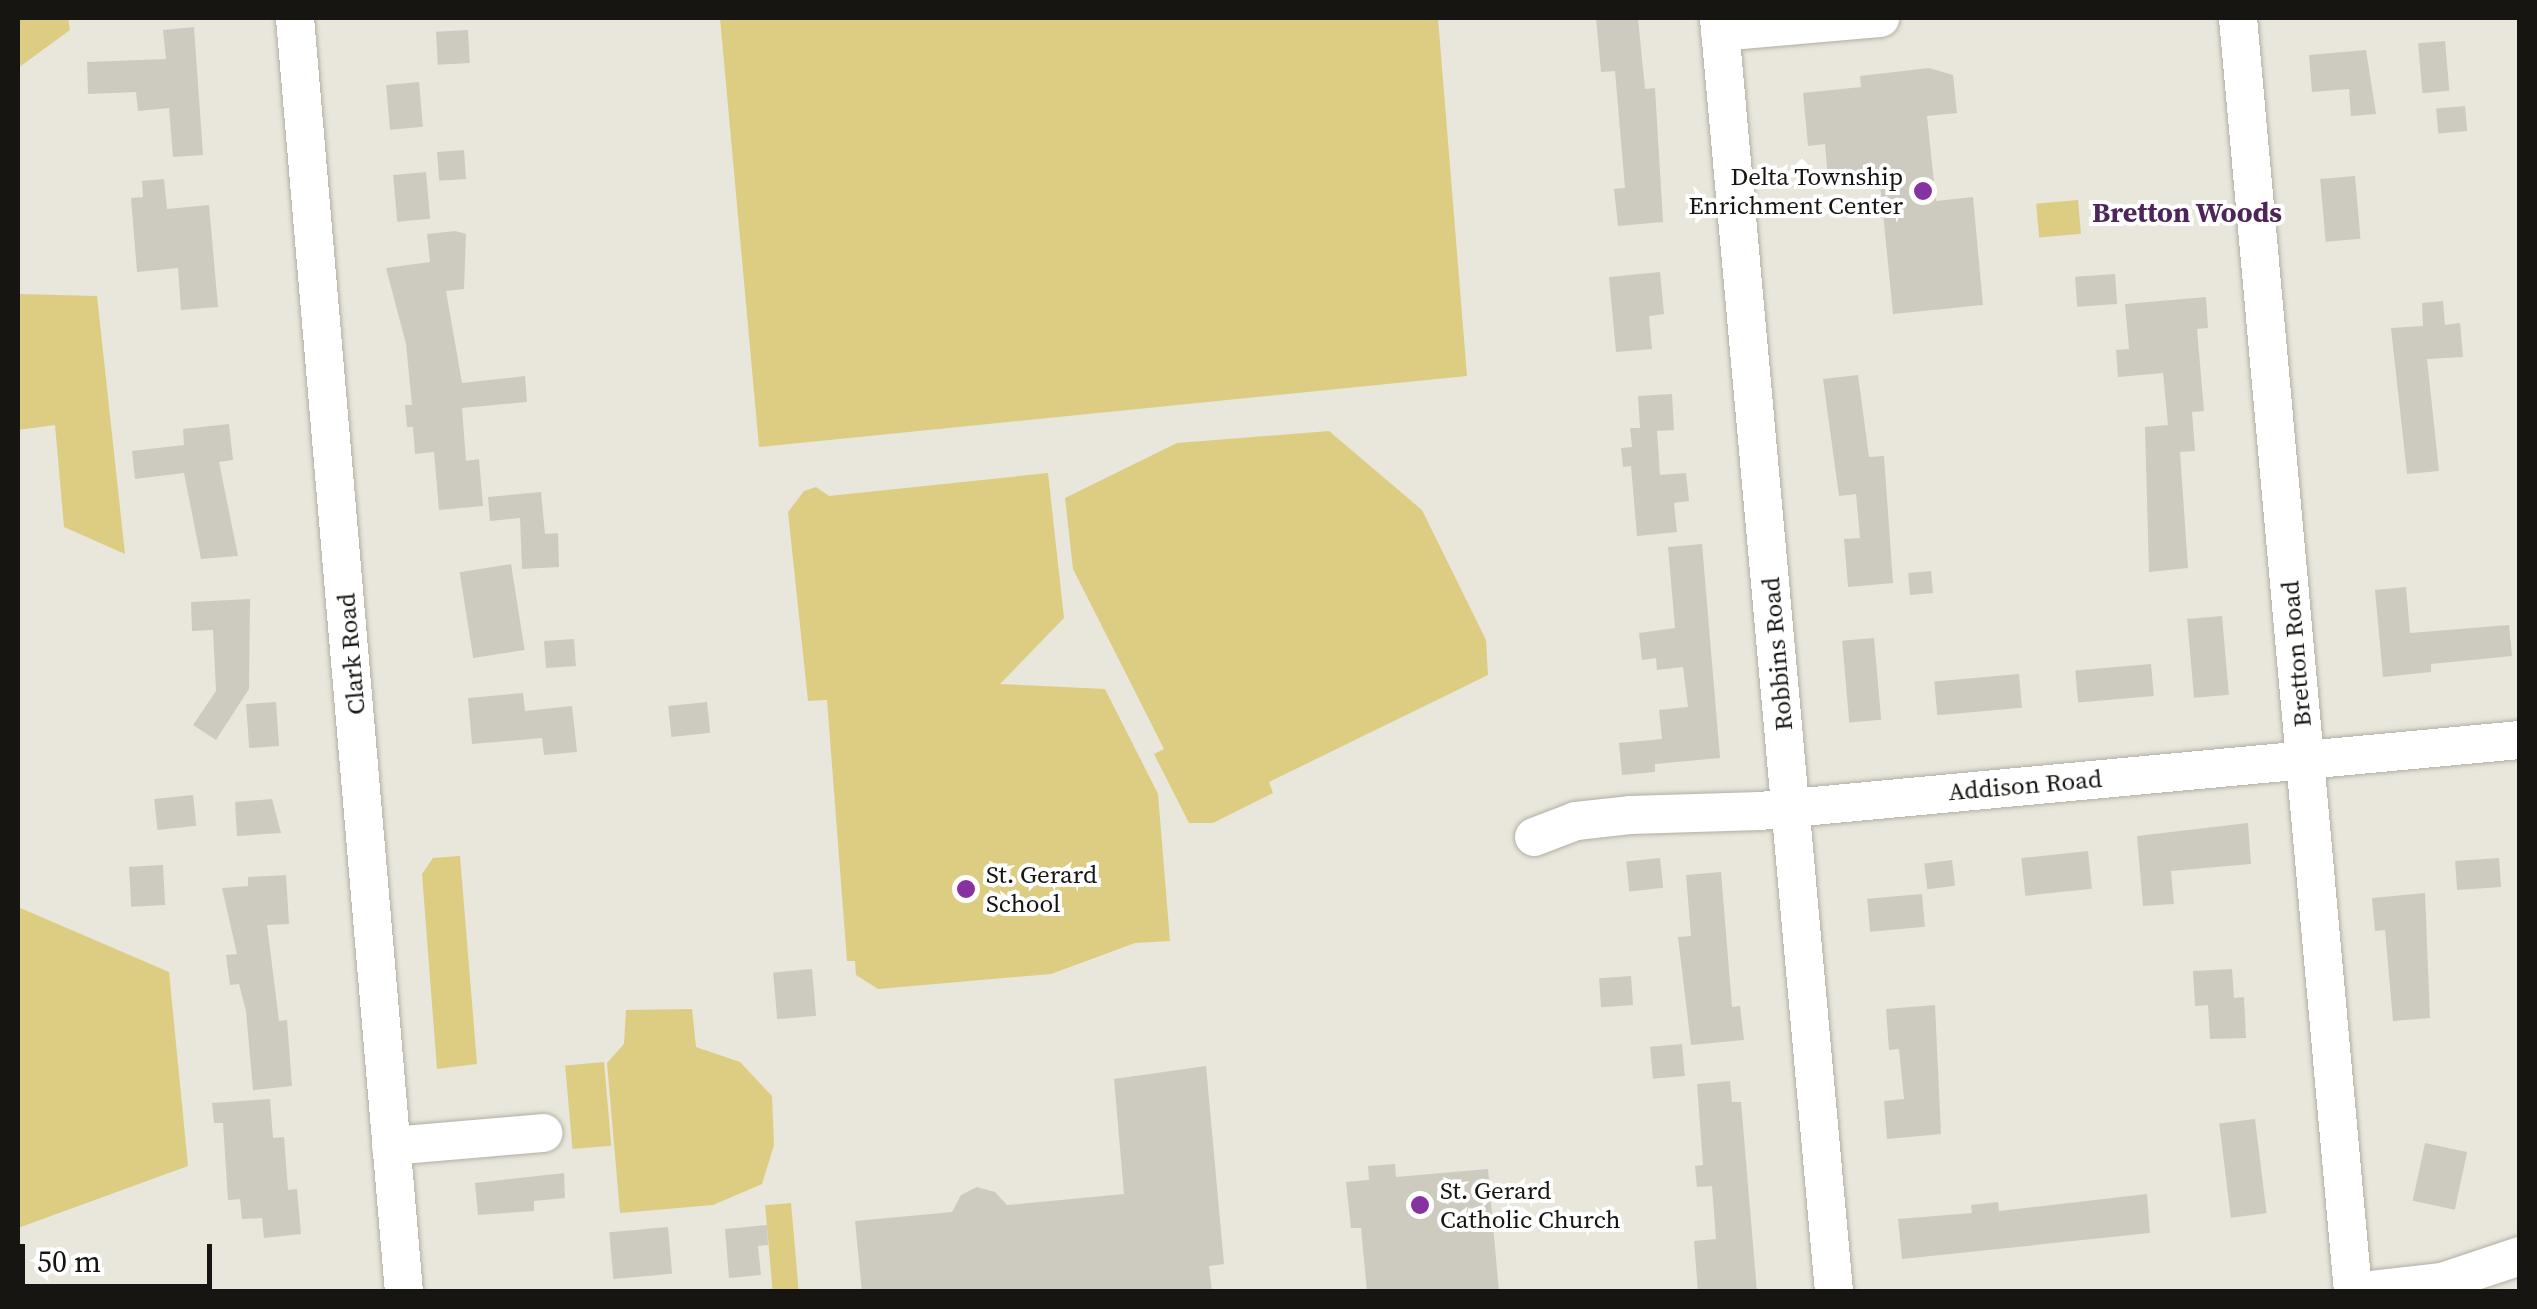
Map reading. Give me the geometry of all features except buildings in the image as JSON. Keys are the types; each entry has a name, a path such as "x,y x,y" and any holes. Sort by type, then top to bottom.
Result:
{"street":[{"name":"Clark Road","path":"294,18 404,1292"},
{"path":"1720,25 1880,18"},
{"name":"Bretton Road","path":"2238,18 2354,1292"},
{"name":"Robbins Road","path":"1720,25 1834,1292"},
{"name":"Addison Road","path":"1534,837 1594,819 1791,807 2520,740"},
{"path":"391,1146 543,1133"},
{"path":"2354,1292 2442,1282 2520,1256"}],"shaded area":[{"path":"18,18 68,18 70,30 18,68"},
{"path":"720,18 1438,18 1467,376 759,447"},
{"path":"2078,200 2081,234 2039,238 2036,204"},
{"path":"18,294 97,296 125,554 64,527 55,425 18,430"},
{"path":"1329,431 1422,510 1486,640 1488,675 1269,782 1273,793 1213,823 1189,823 1154,754 1164,749 1073,569 1065,498 1177,443"},
{"path":"1048,473 1064,618 1000,684 1105,689 1158,794 1170,941 1135,943 1051,974 878,989 856,975 855,961 847,961 827,700 808,701 788,512 804,491 816,487 829,496"},
{"path":"460,856 477,1064 437,1069 422,874 433,858"},
{"path":"18,907 169,972 188,1166 18,1228"},
{"path":"692,1009 696,1047 740,1062 772,1096 774,1145 762,1184 713,1205 620,1213 607,1063 624,1044 626,1010"},
{"path":"604,1062 611,1146 572,1149 565,1065"},
{"path":"791,1203 799,1291 773,1292 765,1205"}],"place":[{"name":"Delta Township Enrichment Center","path":"1923,191"},
{"name":"St. Gerard School","path":"966,889"},
{"name":"St. Gerard Catholic Church","path":"1420,1205"}],"district":[{"name":"Bretton Woods","path":"2187,212"}]}
